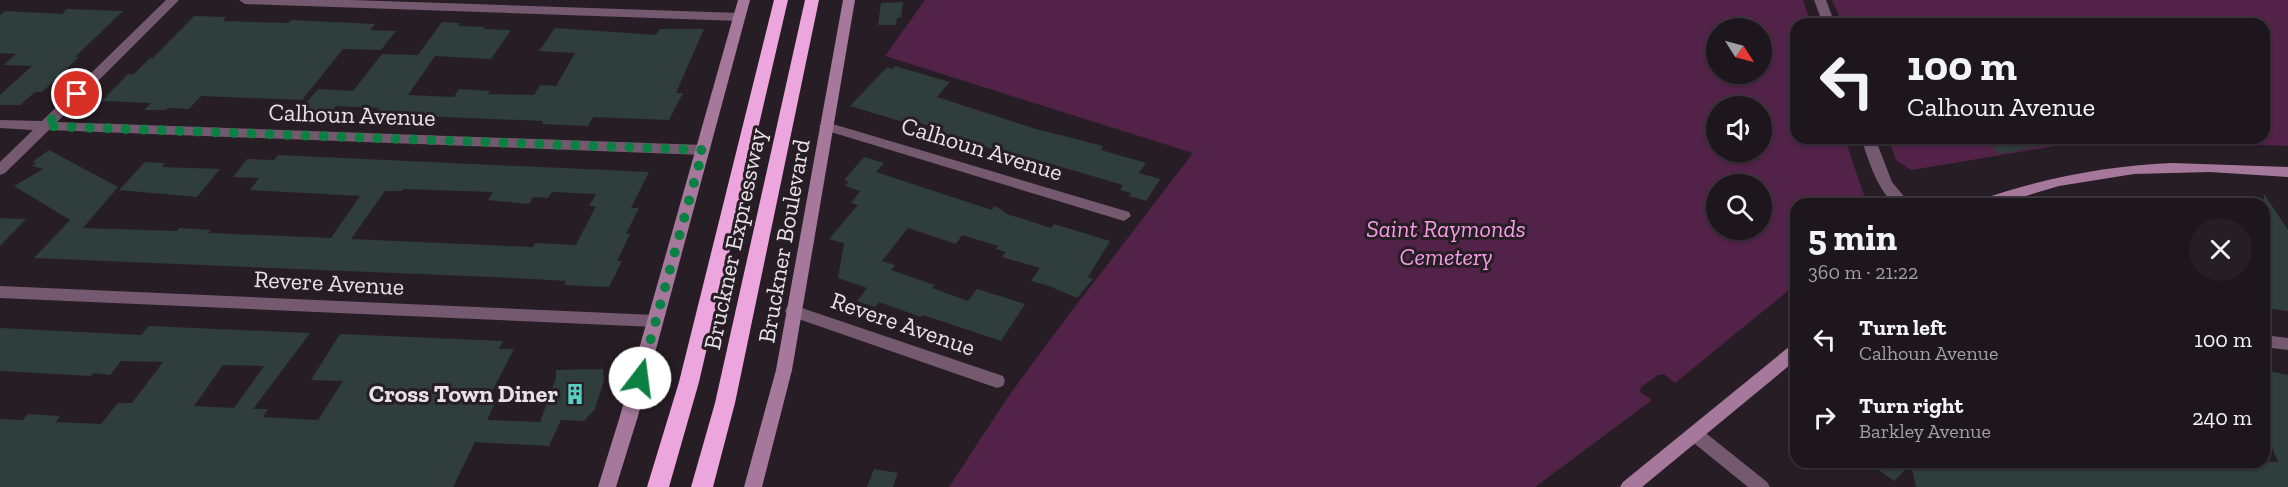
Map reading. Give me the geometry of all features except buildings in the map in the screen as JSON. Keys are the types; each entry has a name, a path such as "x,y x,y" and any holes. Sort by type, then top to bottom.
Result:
{"highway":[{"name":"Bruckner Expressway","path":"658,487 689,382 781,0"},
{"name":"Bruckner Expressway","path":"702,487 725,403 812,0"}],"main road":[{"path":"607,487 744,0"},
{"name":"Bruckner Boulevard","path":"753,487 784,370 849,0"},
{"path":"2002,198 2043,184 2113,171 2184,167 2288,172"},
{"path":"1629,487 1696,435 1790,355"}],"street":[{"path":"0,170 173,0"},
{"path":"244,0 740,17"},
{"path":"1820,0 1827,18"},
{"name":"Calhoun Avenue","path":"0,124 703,150"},
{"name":"Calhoun Avenue","path":"826,126 1124,216"},
{"path":"1870,144 1885,185 1896,198"},
{"name":"Revere Avenue","path":"0,292 655,321"},
{"name":"Revere Avenue","path":"793,311 997,381"},
{"path":"2270,342 2288,344"},
{"path":"1696,435 1761,487"}],"green space":[{"name":"Saint Raymonds Cemetery","path":"925,0 1803,0 1809,18 1790,18 1790,144 1853,144 1847,145 1865,198 1790,198 1790,289 1675,383 1664,374 1658,375 1641,387 1640,392 1652,400 1535,487 949,487 1008,397 1193,153 885,56"},
{"path":"1832,0 2288,0 2288,146 2234,144 2270,144 2270,18 1840,18"},
{"path":"1890,144 2068,144 1911,170 1896,160"}],"place":[{"name":"Cross Town Diner","path":"575,394"}],"route":[{"path":"77,94 45,126 703,150 640,378"}]}
